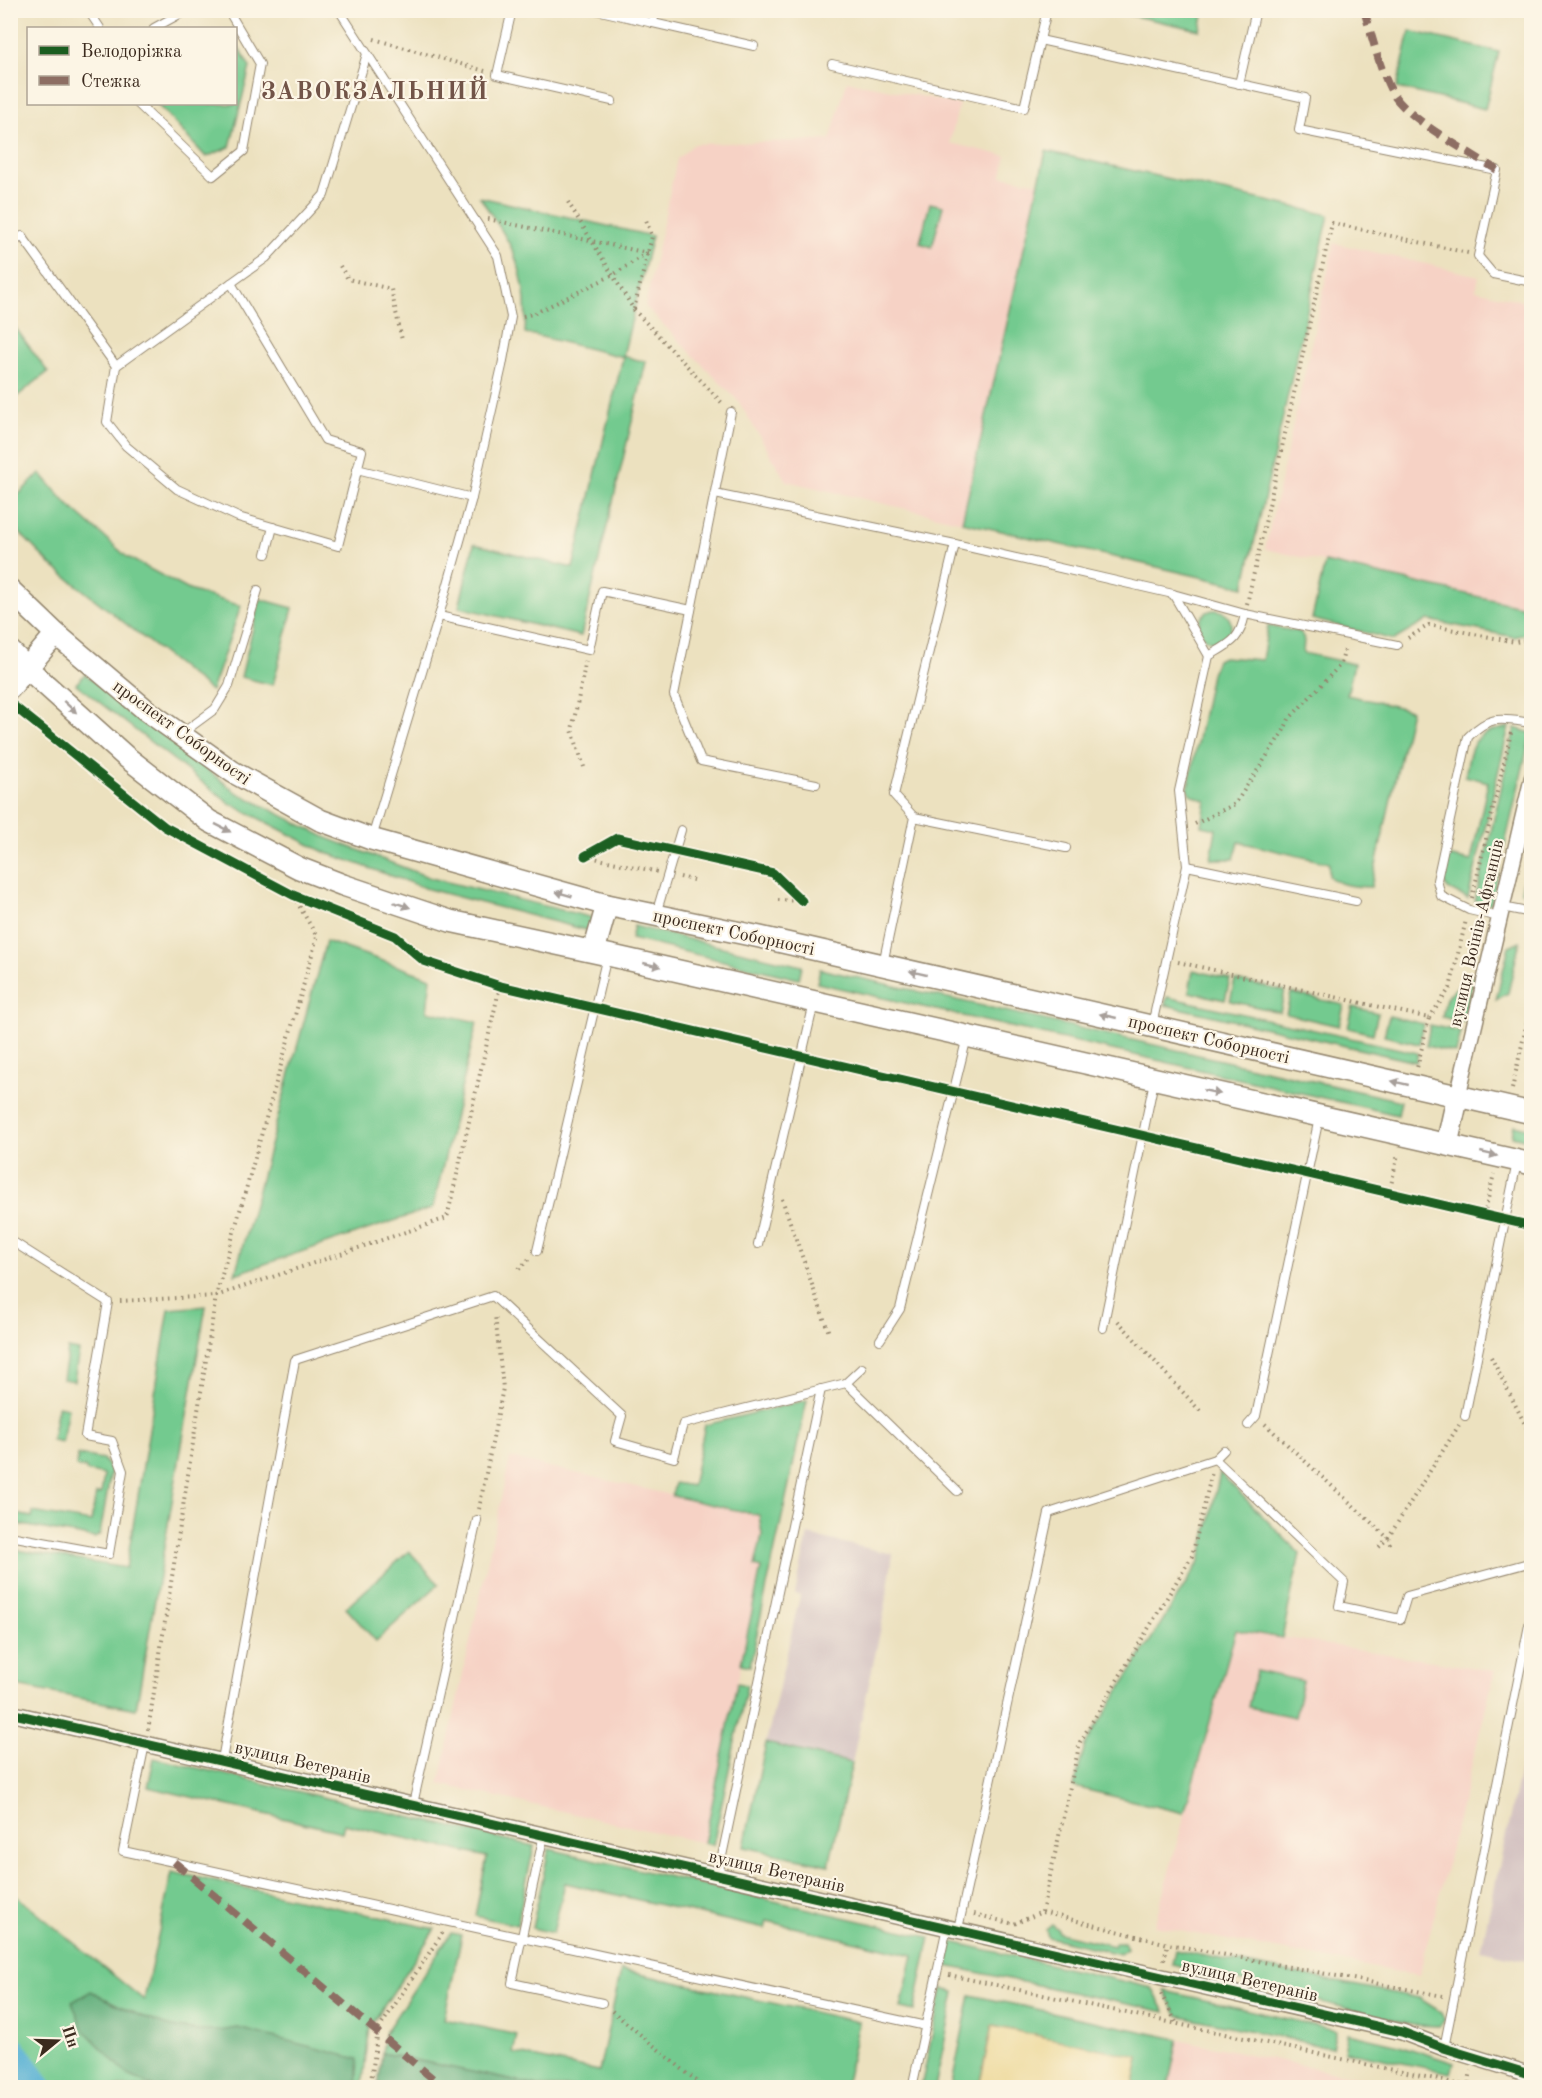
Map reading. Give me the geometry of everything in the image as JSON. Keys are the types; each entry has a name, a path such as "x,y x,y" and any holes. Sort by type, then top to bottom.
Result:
{"main road":[{"name":"проспект Соборності","path":"10,590 56,634 146,710 232,772 320,820 371,839 607,905 883,965 1532,1113"},
{"path":"10,688 56,634"},
{"path":"10,651 125,756 209,821 299,868 343,885 450,921 601,953 1515,1160"},
{"path":"601,953 607,905"},
{"path":"1447,1144 1458,1095"}],"street":[{"name":"вулиця Воїнів-Афганців","path":"1458,1095 1532,779"},
{"name":"вулиця Ветеранів","path":"10,1713 1402,2032 1474,2058 1532,2075"}],"lane":[{"path":"88,10 99,27"},
{"path":"156,27 186,10"},
{"path":"139,105 213,176 244,151 260,64 228,10"},
{"path":"339,10 498,256 511,317 472,498 439,616 371,839"},
{"path":"512,10 497,75 612,101"},
{"path":"596,10 754,46"},
{"path":"653,23 656,10"},
{"path":"832,64 1024,108 1047,10"},
{"path":"1239,84 1256,10"},
{"path":"1040,40 1305,98 1299,130 1497,170 1478,256 1493,273 1532,282"},
{"path":"116,366 266,258 324,195 367,54"},
{"path":"10,245 22,236 116,366 107,422 126,446 177,489 238,517 338,546 362,450 326,440 231,283"},
{"path":"731,412 674,695 701,761 816,784"},
{"path":"357,469 472,498"},
{"path":"715,494 955,543 1173,594 1245,614 1397,645"},
{"path":"267,554 273,527"},
{"path":"955,543 894,795 914,817 1066,848"},
{"path":"180,735 215,709 229,686 258,590"},
{"path":"439,616 589,650 602,591 691,610"},
{"path":"1152,1026 1187,866 1179,791 1209,656 1173,594"},
{"path":"1209,656 1236,640 1242,631 1245,614"},
{"path":"1532,723 1501,719 1480,723 1468,737 1437,880 1441,896 1469,910 1532,914"},
{"path":"883,965 914,817"},
{"path":"655,915 681,830"},
{"path":"1187,866 1356,901"},
{"path":"537,1251 601,953"},
{"path":"758,1244 814,1002"},
{"path":"880,1340 900,1310 968,1037"},
{"path":"1103,1328 1155,1079"},
{"path":"1248,1425 1256,1416 1319,1117"},
{"path":"1465,1416 1515,1160"},
{"path":"10,1240 108,1302 85,1436 112,1441 123,1471 109,1554 10,1536"},
{"path":"222,1760 295,1360 493,1296 622,1416 615,1441 674,1458 683,1424 846,1383 862,1368"},
{"path":"846,1383 957,1491"},
{"path":"718,1875 821,1389"},
{"path":"912,2088 937,1973 952,1928 961,1911 1049,1513 1215,1459 1224,1450"},
{"path":"1215,1459 1344,1582 1339,1606 1400,1619 1407,1596 1532,1562"},
{"path":"413,1804 477,1520"},
{"path":"1444,2048 1532,1610"},
{"path":"145,1744 123,1851 926,2025"},
{"path":"544,1834 512,1983 602,2003"}],"path":[{"path":"354,33 497,75"},
{"path":"568,202 634,310 731,412"},
{"path":"473,216 648,253"},
{"path":"634,310 652,236 646,220"},
{"path":"1245,614 1332,223 1478,256"},
{"path":"511,317 533,314 613,275 648,253"},
{"path":"340,266 348,279 391,289 402,340"},
{"path":"1397,645 1429,625 1515,642 1532,639"},
{"path":"1183,830 1235,804 1284,730 1289,718 1341,664 1348,635"},
{"path":"584,767 572,730 589,650"},
{"path":"1422,1049 1429,1018 1450,988 1514,721"},
{"path":"585,856 601,847"},
{"path":"585,856 693,880"},
{"path":"787,887 802,901"},
{"path":"145,1744 216,1296 317,937 293,895"},
{"path":"778,900 802,901"},
{"path":"1167,959 1429,1018"},
{"path":"108,1302 216,1296 447,1218 500,986"},
{"path":"1517,1068 1532,1000"},
{"path":"1484,1215 1515,1160"},
{"path":"774,1175 829,1333"},
{"path":"477,1520 503,1388 493,1296"},
{"path":"1107,1310 1201,1412"},
{"path":"1481,1337 1532,1438"},
{"path":"1256,1416 1388,1538 1391,1547"},
{"path":"1379,1547 1388,1538 1465,1416"},
{"path":"1042,1912 1080,1742 1192,1556 1215,1459"},
{"path":"961,1911 1014,1924 1042,1912 1168,1944 1455,1998"},
{"path":"370,2088 378,2030 450,1922"},
{"path":"937,1973 1476,2088"},
{"path":"1158,1989 1177,2024"},
{"path":"602,2003 705,2088"},
{"path":"1468,2086 1474,2058"}],"shaded area":[{"path":"847,81 959,104 950,143 1006,156 1002,176 1039,183 1046,151 1329,215 1244,587 786,481 739,402 645,306 677,159 694,144 830,140"},
{"path":"1334,243 1479,276 1476,290 1531,303 1531,601 1524,607 1265,549"},
{"path":"510,1458 759,1515 762,1535 755,1566 761,1568 704,1843 439,1784"},
{"path":"808,1535 893,1554 884,1613 852,1763 766,1743 800,1596 795,1594"},
{"path":"1236,1630 1495,1671 1419,1976 1154,1926"},
{"path":"1531,1719 1532,1961 1481,1950"},
{"path":"970,1995 1405,2087 951,2088"}],"green space":[{"path":"1204,10 1200,30 1111,11"},
{"path":"1410,31 1499,52 1485,109 1397,88"},
{"path":"237,45 250,67 230,147 206,157 158,105 237,105"},
{"path":"1046,151 1329,215 1244,587 962,522"},
{"path":"480,197 652,236 623,356 646,362 581,636 459,607 474,544 573,568 623,357 525,333 524,293 517,263 507,239"},
{"path":"930,203 943,206 932,247 920,243"},
{"path":"11,322 48,372 11,401"},
{"path":"40,473 67,504 127,557 189,590 241,606 211,691 50,564 11,524 11,502"},
{"path":"1325,562 1524,607 1531,601 1531,633 1514,637 1428,620 1394,640 1312,619"},
{"path":"260,599 293,608 273,685 241,677"},
{"path":"1215,610 1226,615 1231,626 1226,637 1215,642 1204,637 1199,626 1204,615"},
{"path":"1268,626 1300,632 1304,639 1303,653 1354,664 1347,695 1411,710 1371,887 1338,882 1329,876 1329,863 1239,842 1234,859 1211,859 1216,829 1202,826 1206,801 1190,794 1188,789 1211,674 1217,660 1223,657 1262,660"},
{"path":"85,674 236,792 327,838 431,878 594,918 590,931 428,889 324,852 229,803 76,684"},
{"path":"1509,727 1468,899 1448,889 1442,880 1447,856 1471,861 1488,782 1465,776 1470,755 1472,747 1481,737"},
{"path":"1515,728 1531,733 1491,904 1475,901"},
{"path":"1531,847 1531,894 1521,891"},
{"path":"634,926 802,966 799,979 631,939"},
{"path":"326,941 431,978 427,1011 477,1022 433,1208 235,1274"},
{"path":"1520,941 1508,993 1496,1000 1509,946"},
{"path":"820,969 1401,1101 1398,1115 817,983"},
{"path":"1193,970 1230,979 1225,1000 1189,992"},
{"path":"1468,976 1474,977 1463,1022 1442,1017 1446,998"},
{"path":"1235,980 1285,991 1280,1012 1230,1001"},
{"path":"1291,993 1344,1005 1339,1026 1286,1014"},
{"path":"1167,997 1418,1053 1416,1062 1165,1005"},
{"path":"1353,1007 1378,1013 1373,1034 1348,1028"},
{"path":"1389,1016 1424,1024 1419,1044 1384,1036"},
{"path":"1430,1025 1461,1032 1456,1053 1426,1046"},
{"path":"1514,1125 1531,1129 1531,1141 1512,1136"},
{"path":"206,1306 136,1709 11,1685 11,1549 126,1568 169,1309"},
{"path":"68,1349 79,1351 74,1381 63,1379"},
{"path":"807,1400 750,1666 741,1664 761,1568 755,1566 762,1535 759,1515 672,1496 675,1483 692,1486 705,1425"},
{"path":"58,1406 68,1408 62,1442 52,1440"},
{"path":"78,1455 103,1459 111,1471 100,1534 95,1538 11,1523 11,1513 32,1517 33,1512 91,1522 96,1494 101,1494 104,1475 76,1467"},
{"path":"1220,1473 1300,1554 1282,1638 1236,1630 1184,1813 1074,1787 1085,1745 1200,1561"},
{"path":"409,1551 439,1584 376,1641 346,1608"},
{"path":"1256,1671 1303,1681 1295,1717 1248,1707"},
{"path":"737,1683 747,1685 713,1845 704,1843"},
{"path":"766,1743 852,1763 829,1865 744,1847"},
{"path":"154,1758 534,1846 517,1925 475,1916 487,1857 344,1824 342,1832 148,1787"},
{"path":"549,1849 930,1937 914,2011 901,2008 913,1955 767,1921 765,1929 565,1883 553,1933 532,1928"},
{"path":"172,1872 435,1929 370,2027 362,2087 11,2087 10,1891 144,2000"},
{"path":"1052,1924 1059,1933 1114,1946 1116,1942 1124,1942 1127,1949 1120,1954 1048,1937 1046,1929"},
{"path":"451,1933 462,1935 444,2019 517,2035 513,2053 599,2071 621,1970 859,2022 845,2087 542,2087 382,2053 385,2033"},
{"path":"952,1942 1152,1988 1165,2012 947,1966"},
{"path":"1175,1950 1419,1998 1441,2012 1445,2020 1438,2026 1412,2025 1172,1964"},
{"path":"942,1989 955,1992 935,2087 921,2087"},
{"path":"91,1991 162,2024 198,2031 238,2028 358,2059 356,2087 154,2087 128,2075 83,2029 72,2002"},
{"path":"1165,1991 1336,2030 1332,2048 1177,2015"},
{"path":"970,1995 1178,2039 1168,2087 1133,2087 1139,2058 992,2026 979,2087 951,2088"},
{"path":"1348,2033 1399,2045 1454,2063 1451,2073 1344,2051"},
{"path":"382,2053 542,2087 378,2087"}],"sand":[{"path":"992,2026 1139,2057 1133,2087 979,2087"}],"waterway":[{"path":"10,2052 35,2088"}],"marked path":[{"path":"1364,10 1384,75 1393,94 1401,104 1440,135 1497,170"},
{"path":"174,1862 444,2088"}],"cycle path":[{"path":"10,703 165,827 293,895 395,936 424,961 500,986 1532,1226"},
{"path":"585,856 617,838 773,873 802,901"},
{"path":"10,1713 1402,2032 1444,2048 1532,2075"}],"district":[{"name":"ЗАВОКЗАЛЬНИЙ","path":"375,91"}]}
